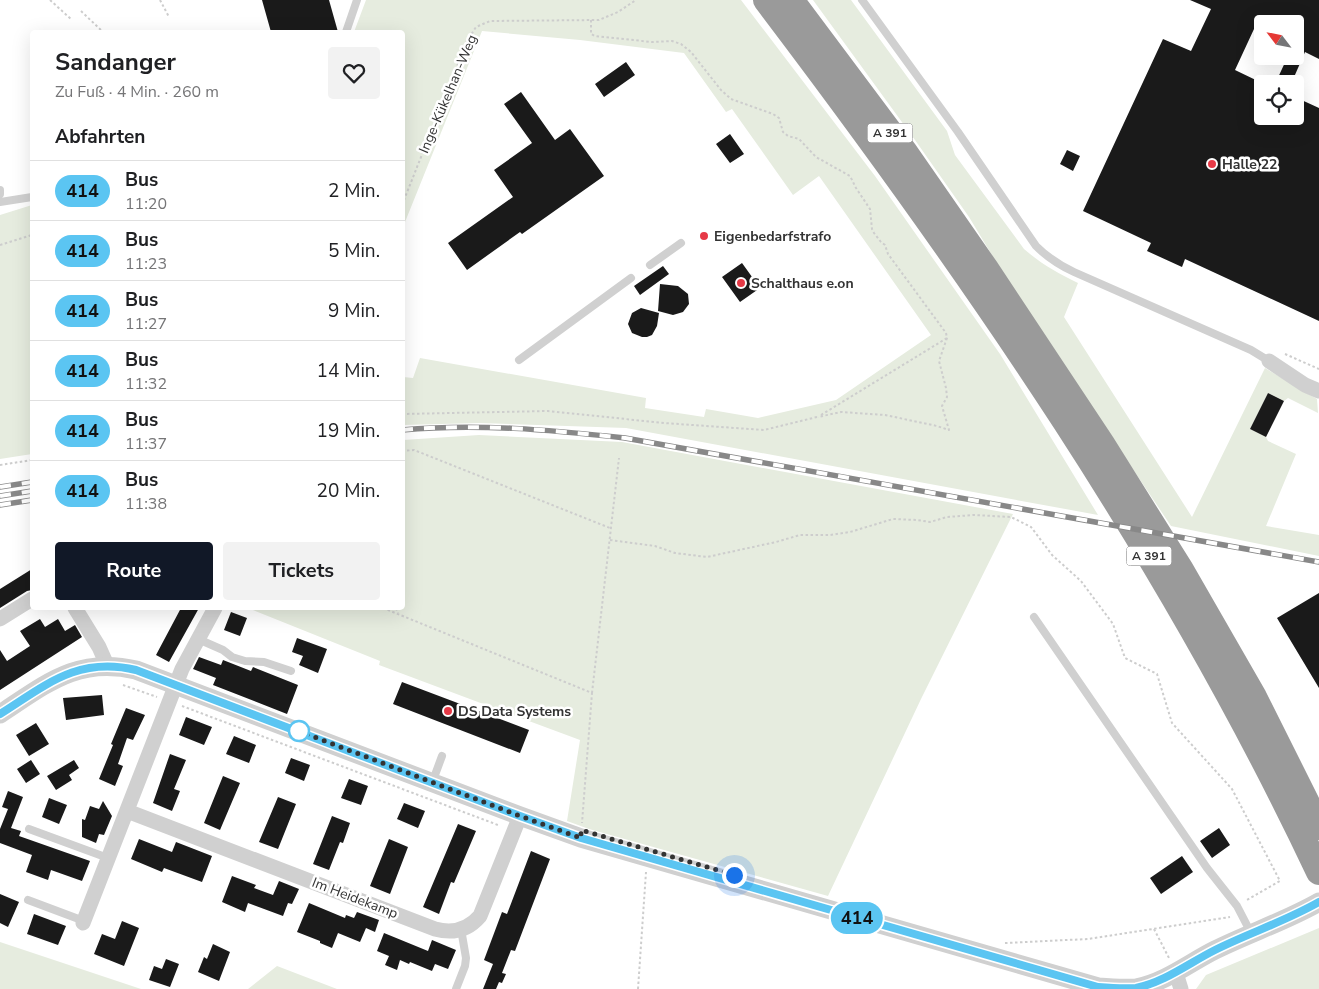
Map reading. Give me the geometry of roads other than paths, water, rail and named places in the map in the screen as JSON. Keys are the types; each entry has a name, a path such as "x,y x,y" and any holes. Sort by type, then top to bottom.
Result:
{"highway":[{"name":"A 391","path":"773,2 904,151 970,245 1102,444 1181,570 1249,688 1319,827"},
{"name":"A 391","path":"773,2 1008,335 1092,463 1168,586 1240,713 1319,872"}],"street":[{"path":"1269,361 1305,385 1319,391"},
{"path":"0,620 30,600"},
{"path":"76,610 99,647 107,665"},
{"path":"83,922 173,693 214,610"},
{"path":"0,714 66,674 91,666 107,665 136,670 173,693 432,783 518,822 581,838 1098,987 1114,989 1135,988 1155,982 1179,981 1214,951 1314,905"},
{"name":"Im Heidekamp","path":"127,811 435,929 450,932 462,929"},
{"path":"462,929 475,922 485,908 518,822"}],"lane":[{"path":"347,30 357,0"},
{"path":"862,0 969,147 1036,246 1046,257 1057,265 1251,350 1269,361"},
{"path":"0,202 30,197"},
{"path":"650,265 682,243"},
{"path":"519,360 631,278"},
{"path":"1034,618 1206,868 1237,906 1251,933"},
{"path":"198,639 223,650 232,657 244,661 264,662 291,671"},
{"path":"432,783 442,756"},
{"path":"29,829 108,858"},
{"path":"28,900 83,922"},
{"path":"456,989 466,958 462,929"}],"railway":[{"path":"405,430 486,427 625,438 1319,562"},
{"path":"0,487 30,482"},
{"path":"0,496 30,491"},
{"path":"0,505 30,500"}],"place":[{"name":"Halle 22","path":"1212,164"},
{"name":"Eigenbedarfstrafo","path":"704,236"},
{"name":"Schalthaus e.on","path":"741,283"},
{"name":"DS Data Systems","path":"448,711"}]}
